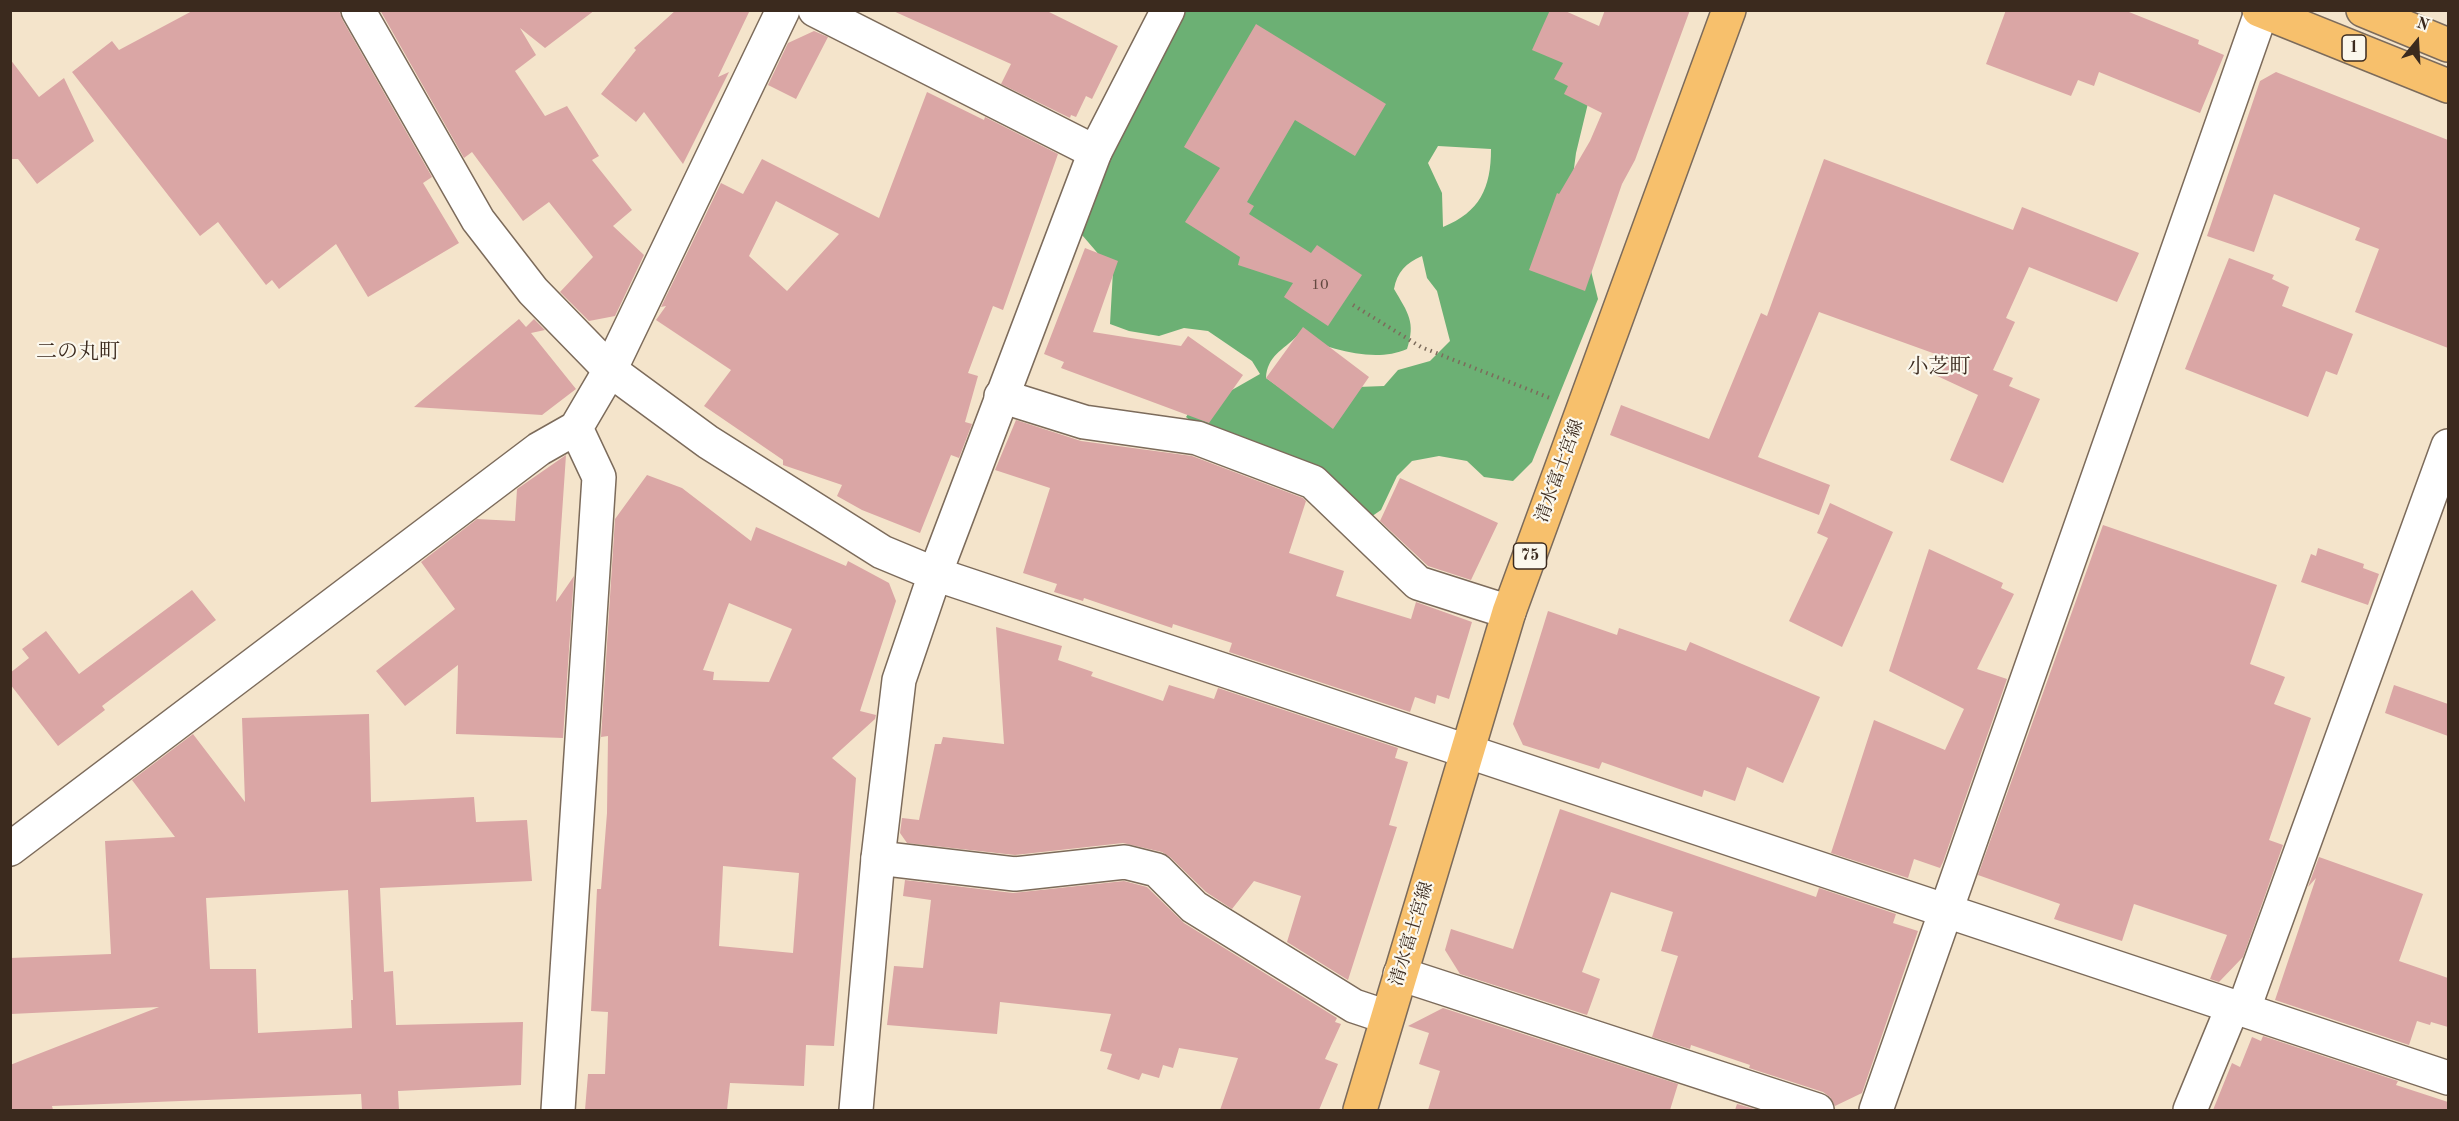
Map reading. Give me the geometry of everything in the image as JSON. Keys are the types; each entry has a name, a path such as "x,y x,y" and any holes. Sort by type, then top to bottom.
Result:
{"main road":[{"name":"清水富士宮線","path":"1360,1110 1509,612 1729,10"},
{"name":"1","path":"2363,10 2448,45"},
{"name":"1","path":"2261,11 2448,86"}],"street":[{"path":"358,10 478,220 533,291 610,370 708,442 872,546 935,574 1946,913 2239,1007 2448,1078"},
{"path":"10,849 539,449 576,428 610,370 783,10"},
{"path":"815,10 1095,152"},
{"path":"856,1110 878,858 899,680 935,574 1001,396 1095,152 1168,10"},
{"path":"1876,1110 2261,11"},
{"path":"1001,396 1084,422 1197,438 1313,482 1418,583 1509,612"},
{"path":"558,1110 599,477 576,428"},
{"path":"2190,1110 2239,1007 2448,446"},
{"path":"878,858 1015,874 1125,862 1157,870 1194,907 1354,1006 1387,1017"},
{"path":"1400,974 1817,1110"}],"path":[{"path":"1353,305 1421,346 1556,400"}],"green space":[{"path":"1157,11 1559,11 1590,95 1576,153 1571,191 1598,299 1532,462 1513,481 1484,477 1467,461 1439,456 1412,461 1397,476 1381,510 1368,519 1206,434 1186,417 1197,402 1232,390 1260,374 1252,361 1208,331 1184,328 1159,336 1129,331 1110,324 1113,271 1070,221","holes":["1438,146 1491,149 1489,176 1481,197 1466,214 1443,227 1442,193 1428,163","1422,256 1427,278 1437,291 1450,341 1430,361 1398,370 1384,386 1358,387 1296,399 1266,378 1269,364 1297,336 1337,349 1366,355 1394,353 1407,349 1411,324 1394,289 1403,269"]}],"building":[{"path":"194,10 339,10 432,177 423,183 459,243 368,297 336,244 279,289 272,280 266,285 218,222 200,236 72,72 112,41 119,50"},
{"path":"380,10 595,10 545,48 520,28 536,55 515,71 545,116 567,106 599,156 592,160 632,210 613,226 644,255 615,316 589,321 560,292 593,257 549,202 523,221 472,152 464,158"},
{"path":"676,10 750,10 718,77 729,72 683,164 644,112 636,122 601,94 636,50 634,48"},
{"path":"891,10 1045,10 1118,46 1092,99 1086,96 1076,117 1071,115 1070,118 1001,84 1011,64"},
{"path":"1550,10 1563,10 1599,26 1605,10 1690,10 1635,160 1622,184 1585,291 1529,270 1557,193 1559,194 1590,141 1602,113 1564,94 1568,86 1554,79 1563,63 1532,50"},
{"path":"2006,10 2124,10 2199,40 2198,44 2224,55 2200,113 2099,72 2094,86 2078,80 2071,96 1986,64"},
{"path":"1256,24 1386,104 1355,156 1295,120 1247,202 1254,206 1249,214 1311,253 1317,245 1362,275 1328,326 1284,297 1293,283 1238,265 1240,257 1185,222 1220,168 1184,147"},
{"path":"814,31 828,37 796,99 768,85 788,43"},
{"path":"10,59 39,97 64,78 94,141 37,184 18,159 10,159"},
{"path":"2276,72 2448,140 2448,348 2355,312 2379,249 2355,240 2360,228 2274,194 2254,252 2207,236 2260,81"},
{"path":"927,92 984,120 985,117 1058,154 1003,310 993,306 968,373 978,376 965,422 972,424 959,458 951,455 920,533 862,510 837,496 842,485 783,465 783,460 704,406 731,370 656,320 666,306 661,307 721,183 743,194 762,159 879,218","holes":["776,201 839,234 787,291 749,256"]},
{"path":"1824,159 2013,230 2022,207 2139,253 2117,302 2029,267 2006,318 2015,322 1993,370 2013,378 2009,386 2040,399 2003,483 1950,460 1978,395 1933,374 1941,356 1819,312 1758,457 1830,485 1819,515 1610,435 1621,405 1709,439 1761,313 1767,316"},
{"path":"1085,248 1118,261 1093,332 1181,346 1188,336 1243,375 1209,423 1061,368 1064,362 1044,354"},
{"path":"2229,258 2274,275 2272,279 2289,287 2282,306 2353,334 2337,375 2326,371 2308,417 2185,369"},
{"path":"519,319 526,327 534,319 545,330 531,333 576,389 542,415 414,407"},
{"path":"1303,327 1369,377 1333,429 1266,378"},
{"path":"1016,420 1081,441 1192,456 1303,498 1306,501 1289,553 1344,571 1336,596 1411,619 1416,602 1472,622 1449,699 1437,695 1435,704 1415,697 1410,712 1229,652 1232,643 1173,624 1172,628 1084,598 1083,601 1054,592 1057,584 1023,573 1050,488 995,470"},
{"path":"566,455 556,602 574,576 563,738 456,734 458,665 405,706 376,671 455,609 421,562 477,519 515,521 517,489"},
{"path":"647,475 682,488 751,541 756,527 846,566 848,561 889,583 896,601 860,711 876,715 875,719 832,758 856,778 834,1046 806,1045 804,1086 730,1083 727,1110 585,1110 588,1074 605,1074 608,1012 591,1011 597,889 601,889 607,813 608,736 601,737 615,519","holes":["729,603 792,629 769,682 713,680 714,672 703,670","723,866 799,873 793,953 719,946"]},
{"path":"1400,478 1498,523 1471,580 1428,566 1380,521"},
{"path":"1830,503 1893,532 1842,647 1789,621 1828,538 1817,533"},
{"path":"2103,525 2277,585 2250,664 2285,677 2274,704 2311,718 2269,840 2283,845 2243,957 2219,982 2210,979 2227,935 2134,904 2122,941 2054,919 2060,904 1978,875"},
{"path":"2318,548 2364,564 2363,568 2379,574 2368,605 2301,582 2311,554 2316,556"},
{"path":"1929,549 2003,583 2001,588 2014,594 1977,669 2007,679 1943,862 1940,868 1914,859 1908,878 1831,853 1874,720 1945,750 1964,709 1889,671"},
{"path":"192,590 216,620 102,706 105,710 58,746 10,684 10,673 29,658 22,649 46,631 79,674"},
{"path":"1548,611 1617,635 1619,628 1686,651 1690,642 1820,697 1783,783 1747,767 1735,801 1704,790 1702,797 1602,762 1599,769 1523,745 1513,724"},
{"path":"996,627 1062,646 1058,660 1093,672 1091,676 1163,701 1169,685 1214,699 1218,688 1398,748 1395,758 1408,762 1389,825 1397,827 1348,980 1287,942 1301,896 1254,881 1232,909 1206,892 1162,852 1123,843 1015,855 907,843 900,833 902,818 919,820 935,744 941,744 943,737 1004,744"},
{"path":"2394,685 2448,704 2448,736 2385,713"},
{"path":"369,714 371,802 474,797 476,822 527,820 532,881 380,888 384,972 393,971 396,1025 523,1022 521,1085 398,1091 399,1110 362,1110 361,1094 52,1106 53,1110 10,1110 10,1065 159,1007 11,1014 10,958 111,954 105,841 175,837 132,780 193,734 245,802 242,718","holes":["348,890 353,1000 351,1000 352,1028 258,1033 256,969 210,969 206,898"]},
{"path":"1560,809 1816,897 1819,888 1896,914 1893,923 1918,931 1862,1093 1835,1106 1830,1097 1823,1092 1749,1068 1750,1065 1691,1045 1690,1049 1652,1037 1678,956 1661,951 1673,912 1611,892 1582,972 1600,979 1587,1015 1460,974 1445,950 1451,929 1513,949"},
{"path":"2319,857 2423,894 2399,961 2448,978 2448,1027 2417,1021 2409,1045 2275,1000 2316,878 2308,887"},
{"path":"905,880 1013,893 1124,881 1147,887 1184,923 1337,1018 1335,1022 1341,1024 1325,1059 1338,1064 1319,1110 1220,1110 1238,1058 1179,1048 1173,1068 1163,1065 1159,1078 1142,1073 1139,1080 1107,1069 1112,1054 1100,1051 1111,1014 1000,1002 997,1034 887,1025 894,966 923,968 931,900 903,896"},
{"path":"1443,1008 1678,1084 1670,1110 1428,1110 1440,1071 1419,1064 1429,1033 1408,1026"},
{"path":"2263,1036 2398,1081 2396,1085 2448,1102 2448,1110 2213,1110 2232,1063 2240,1067 2252,1037 2261,1041"},
{"path":"1737,1104 1758,1110 1735,1110"}],"district":[{"name":"二の丸町","path":"78,352"},
{"name":"小芝町","path":"1939,367"}]}
